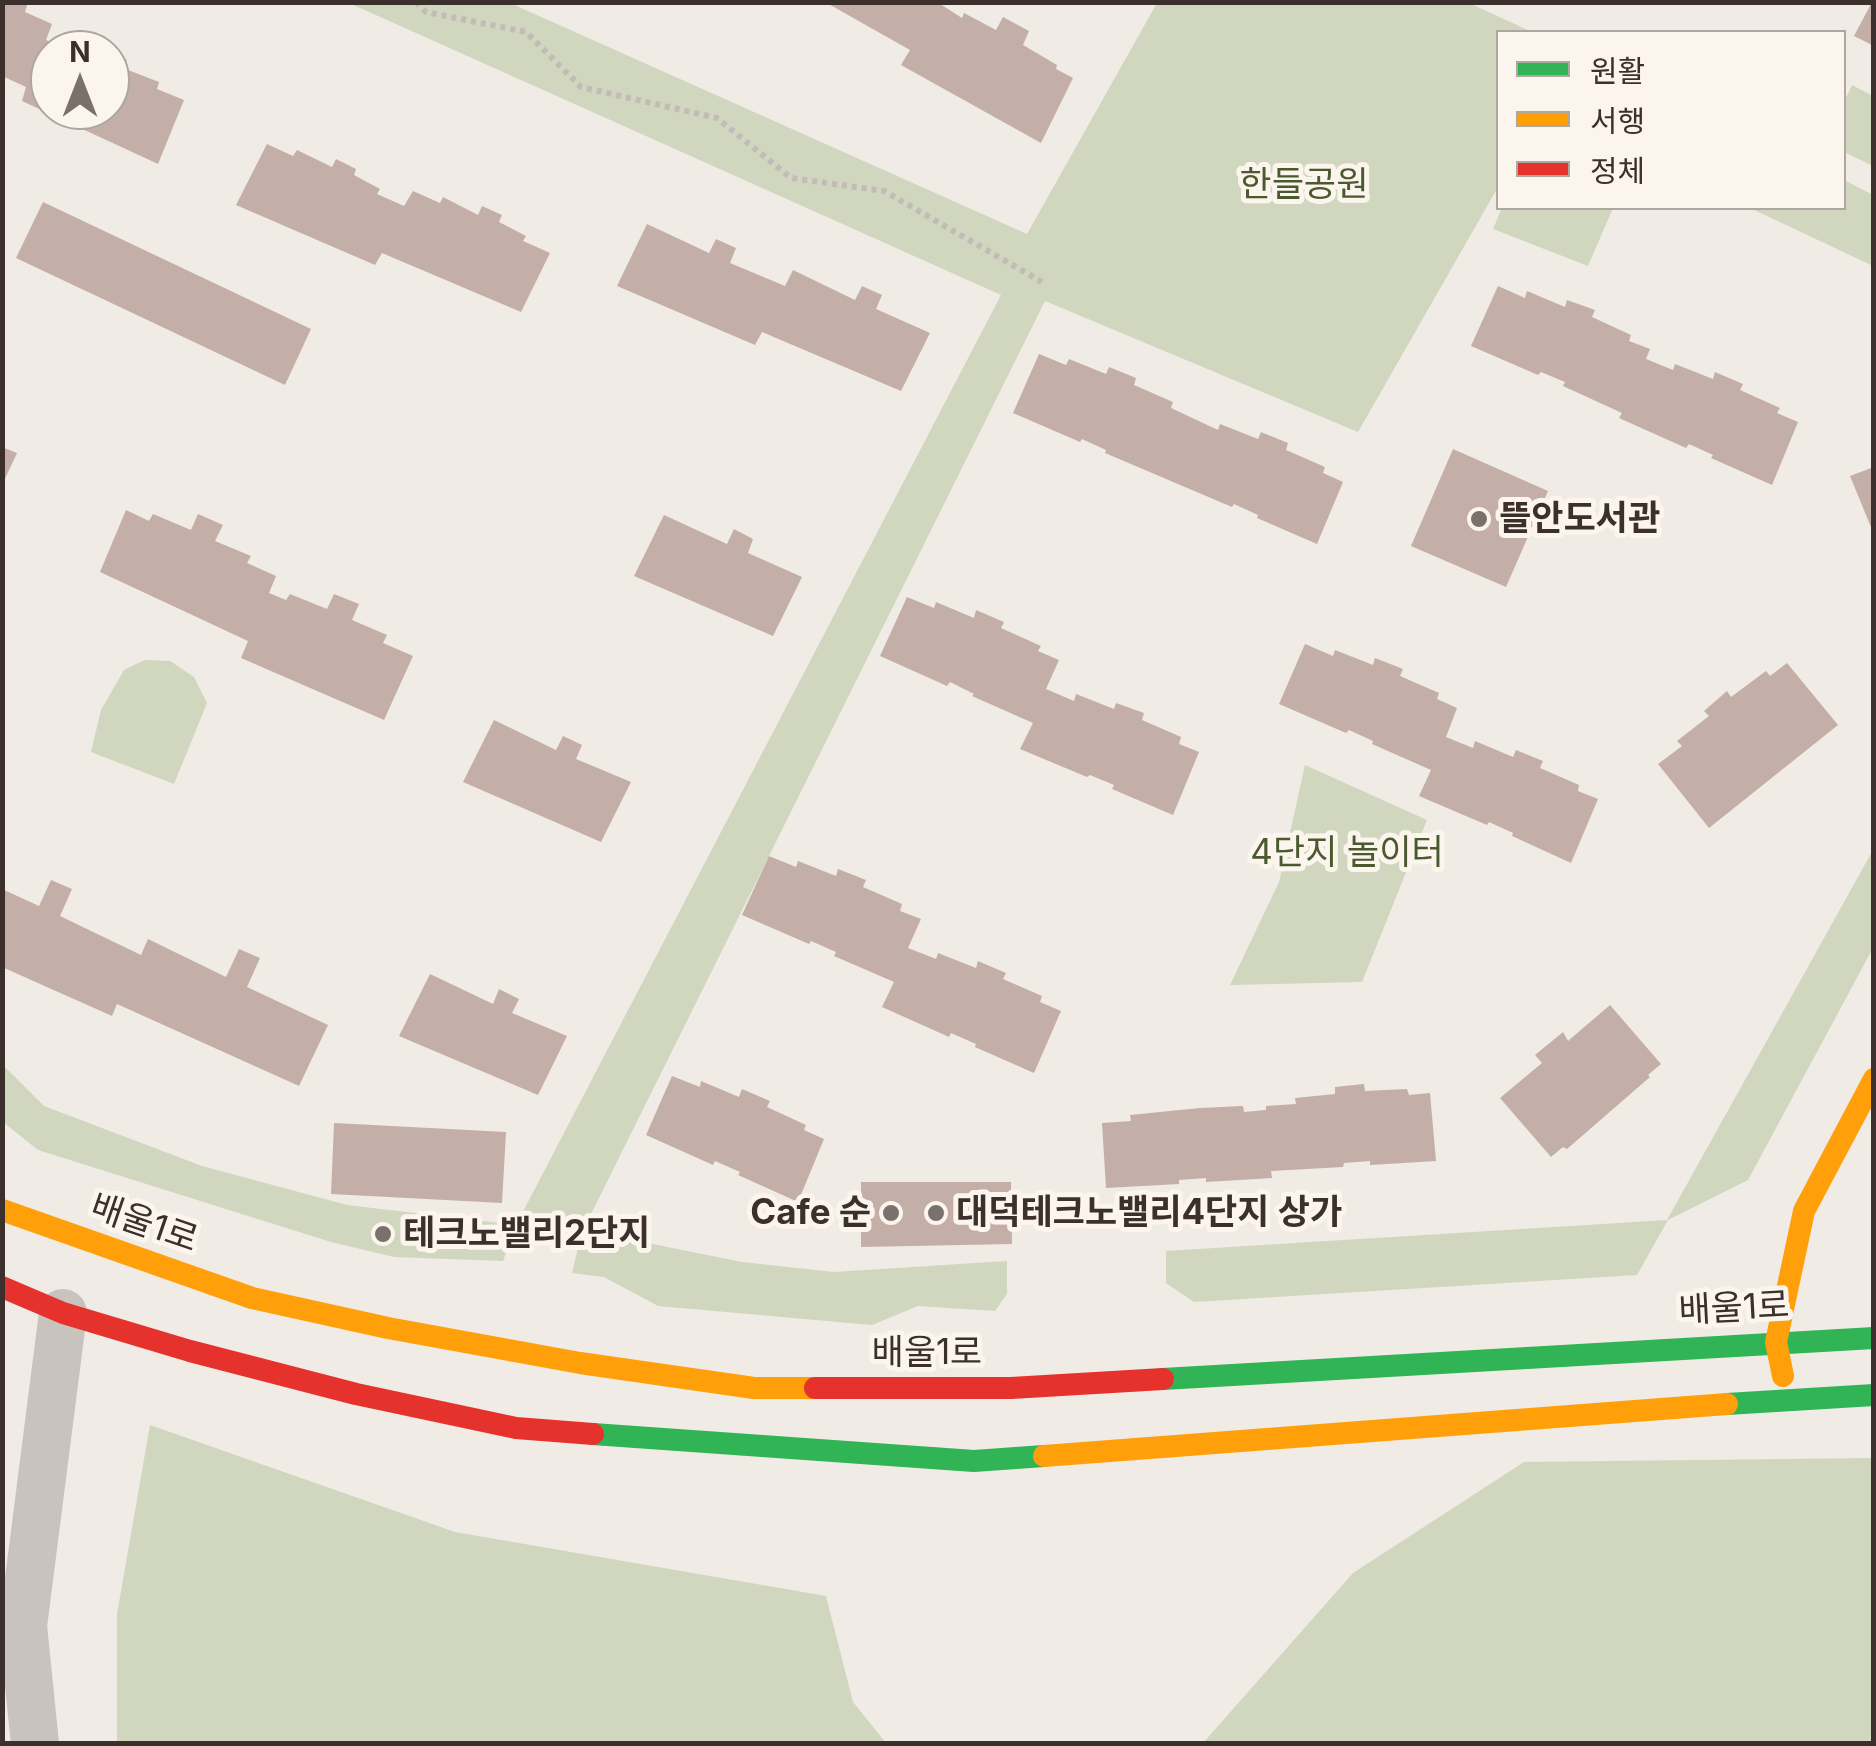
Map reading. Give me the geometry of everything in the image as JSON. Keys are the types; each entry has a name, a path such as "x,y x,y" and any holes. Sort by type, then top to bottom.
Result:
{"main road":[{"path":"1787,1399 1776,1342 1804,1211 1874,1079"},
{"name":"배울1로","path":"2,1210 252,1298 388,1328 754,1388 1010,1388 1874,1338"},
{"path":"2,1287 63,1314 356,1394 516,1428 974,1461 1874,1395"}],"street":[{"path":"35,1744 23,1626 63,1314"}],"path":[{"path":"416,2 426,12 526,32 581,87 718,118 791,178 884,191 1042,282"}],"green space":[{"name":"한들공원","path":"349,3 510,3 1027,234 1157,3 1469,3 1528,30 1496,30 1496,190 1358,432 1045,301 583,1230 742,1262 834,1272 1007,1261 1007,1294 995,1311 918,1306 872,1325 658,1306 604,1277 572,1273 582,1231 516,1226 503,1261 394,1257 331,1242 38,1150 3,1122 3,1065 44,1106 202,1166 347,1205 516,1225 1001,295"},
{"path":"1852,85 1873,96 1873,166 1846,153 1846,98"},
{"path":"1846,181 1873,195 1873,266 1754,210 1846,210"},
{"path":"1501,210 1612,210 1588,266 1493,229"},
{"path":"145,660 170,661 194,677 207,703 174,784 91,752 101,710 124,670"},
{"name":"4단지 놀이터","path":"1305,765 1427,820 1362,982 1230,985 1279,882"},
{"path":"1873,850 1873,948 1748,1180 1668,1220 1637,1275 1194,1302 1166,1283 1166,1251 1667,1220"},
{"path":"150,1425 455,1532 826,1596 853,1702 886,1743 117,1743 117,1614"},
{"path":"1873,1458 1873,1743 1203,1743 1353,1573 1524,1462"}],"building":[{"path":"2,2 27,5 25,12 52,24 50,30 30,30 30,105 22,101 26,87 2,76"},
{"path":"825,2 937,2 962,18 964,13 996,30 1003,17 1029,31 1023,45 1073,78 1041,143 901,65 910,50"},
{"path":"1874,2 1874,46 1854,36"},
{"path":"130,71 159,82 157,89 184,100 158,164 85,130 130,130"},
{"path":"267,144 293,156 297,150 332,167 336,159 356,169 354,175 380,189 377,194 404,206 413,191 440,203 443,197 478,215 482,206 502,215 499,222 526,236 523,241 550,253 521,312 382,253 375,265 236,205"},
{"path":"43,202 311,329 285,385 16,258"},
{"path":"647,224 709,253 716,239 736,248 730,263 785,286 793,270 855,300 862,286 882,295 876,309 930,333 901,391 762,332 755,345 617,286"},
{"path":"1498,286 1525,298 1527,291 1565,307 1567,300 1595,310 1592,317 1631,335 1629,341 1650,349 1646,359 1673,370 1675,364 1713,379 1715,372 1743,384 1740,390 1780,408 1777,413 1798,422 1772,485 1689,444 1686,448 1619,418 1622,413 1563,386 1565,382 1541,372 1538,375 1471,346"},
{"path":"1039,354 1066,365 1069,359 1106,374 1109,367 1136,378 1134,385 1173,402 1171,408 1218,430 1220,424 1258,439 1261,432 1288,443 1286,450 1325,467 1323,473 1343,482 1317,544 1234,504 1232,507 1105,453 1106,450 1082,439 1080,442 1013,413"},
{"path":"2,447 17,453 2,485"},
{"name":"뜰안도서관","path":"1453,449 1548,491 1506,587 1411,546"},
{"path":"1874,467 1874,532 1873,532 1850,476"},
{"path":"126,510 149,521 153,514 191,530 198,514 223,525 215,541 251,556 247,563 276,576 269,593 286,600 290,594 327,609 334,594 359,604 352,620 387,635 383,643 413,656 384,720 241,658 248,641 100,572"},
{"path":"664,515 727,544 734,529 753,539 748,553 802,577 773,636 634,576"},
{"path":"907,597 934,608 936,602 974,618 976,610 1004,622 1001,628 1041,646 1038,651 1059,660 1046,689 1074,701 1076,694 1114,709 1116,703 1144,713 1142,720 1181,737 1179,744 1199,752 1173,815 1112,789 1114,785 1020,749 1033,723 950,682 947,686 880,656"},
{"path":"1305,644 1333,656 1335,650 1373,665 1375,658 1403,669 1400,676 1439,693 1437,699 1457,708 1446,737 1473,748 1475,741 1513,757 1516,750 1543,761 1540,768 1579,785 1578,791 1598,799 1571,863 1489,822 1487,825 1419,796 1431,770 1349,730 1346,733 1279,704"},
{"path":"1787,663 1838,725 1709,828 1658,764 1682,746 1677,741 1709,716 1704,711 1727,691 1731,697 1766,671 1770,676"},
{"path":"494,720 556,750 563,736 582,745 576,759 631,782 601,842 463,782"},
{"path":"769,856 796,867 798,861 836,876 838,869 866,880 863,887 902,904 900,911 921,919 908,948 936,959 938,953 976,968 978,961 1006,973 1003,979 1042,996 1040,1002 1061,1011 1034,1073 951,1033 949,1037 882,1007 894,982 834,956 836,952 742,915"},
{"path":"51,880 72,889 60,916 141,955 148,939 226,977 239,949 260,958 247,987 328,1025 299,1086 117,1004 112,1016 2,967 2,889 39,906"},
{"path":"430,974 493,1004 499,989 519,999 512,1013 567,1036 538,1095 399,1036"},
{"path":"1610,1005 1661,1064 1567,1149 1563,1147 1551,1157 1500,1098 1542,1063 1535,1055 1563,1032 1568,1041"},
{"path":"672,1076 700,1087 701,1081 739,1097 742,1089 770,1101 767,1107 806,1125 804,1130 824,1139 798,1202 738,1175 740,1172 715,1161 713,1165 646,1135"},
{"path":"1364,1084 1365,1091 1407,1089 1409,1095 1430,1093 1436,1161 1344,1163 1343,1167 1271,1171 1272,1178 1206,1182 1206,1178 1179,1180 1179,1184 1106,1188 1102,1123 1131,1121 1130,1115 1200,1108 1243,1106 1244,1112 1266,1110 1266,1106 1296,1104 1295,1098 1335,1094 1335,1087"},
{"path":"334,1123 506,1132 502,1203 331,1194"},
{"name":"대덕테크노밸리4단지 상가","path":"861,1182 1011,1182 1012,1244 861,1247"}],"traffic: fast":[{"path":"1163,1379 1874,1338"},
{"path":"1727,1404 1874,1395"},
{"path":"593,1434 974,1461 1044,1456"}],"traffic: slow":[{"path":"1783,1376 1776,1342 1804,1211 1874,1079"},
{"path":"2,1210 252,1298 388,1328 580,1363 754,1388 815,1388"},
{"path":"1044,1456 1727,1404"}],"traffic: jam":[{"path":"2,1287 63,1313 356,1394 516,1428 593,1434"},
{"path":"815,1388 1011,1388 1163,1379"}],"place":[{"name":"뜰안도서관","path":"1479,519"},
{"name":"Cafe 순","path":"891,1213"},
{"name":"대덕테크노밸리4단지 상가","path":"936,1213"},
{"name":"테크노밸리2단지","path":"383,1234"}]}
